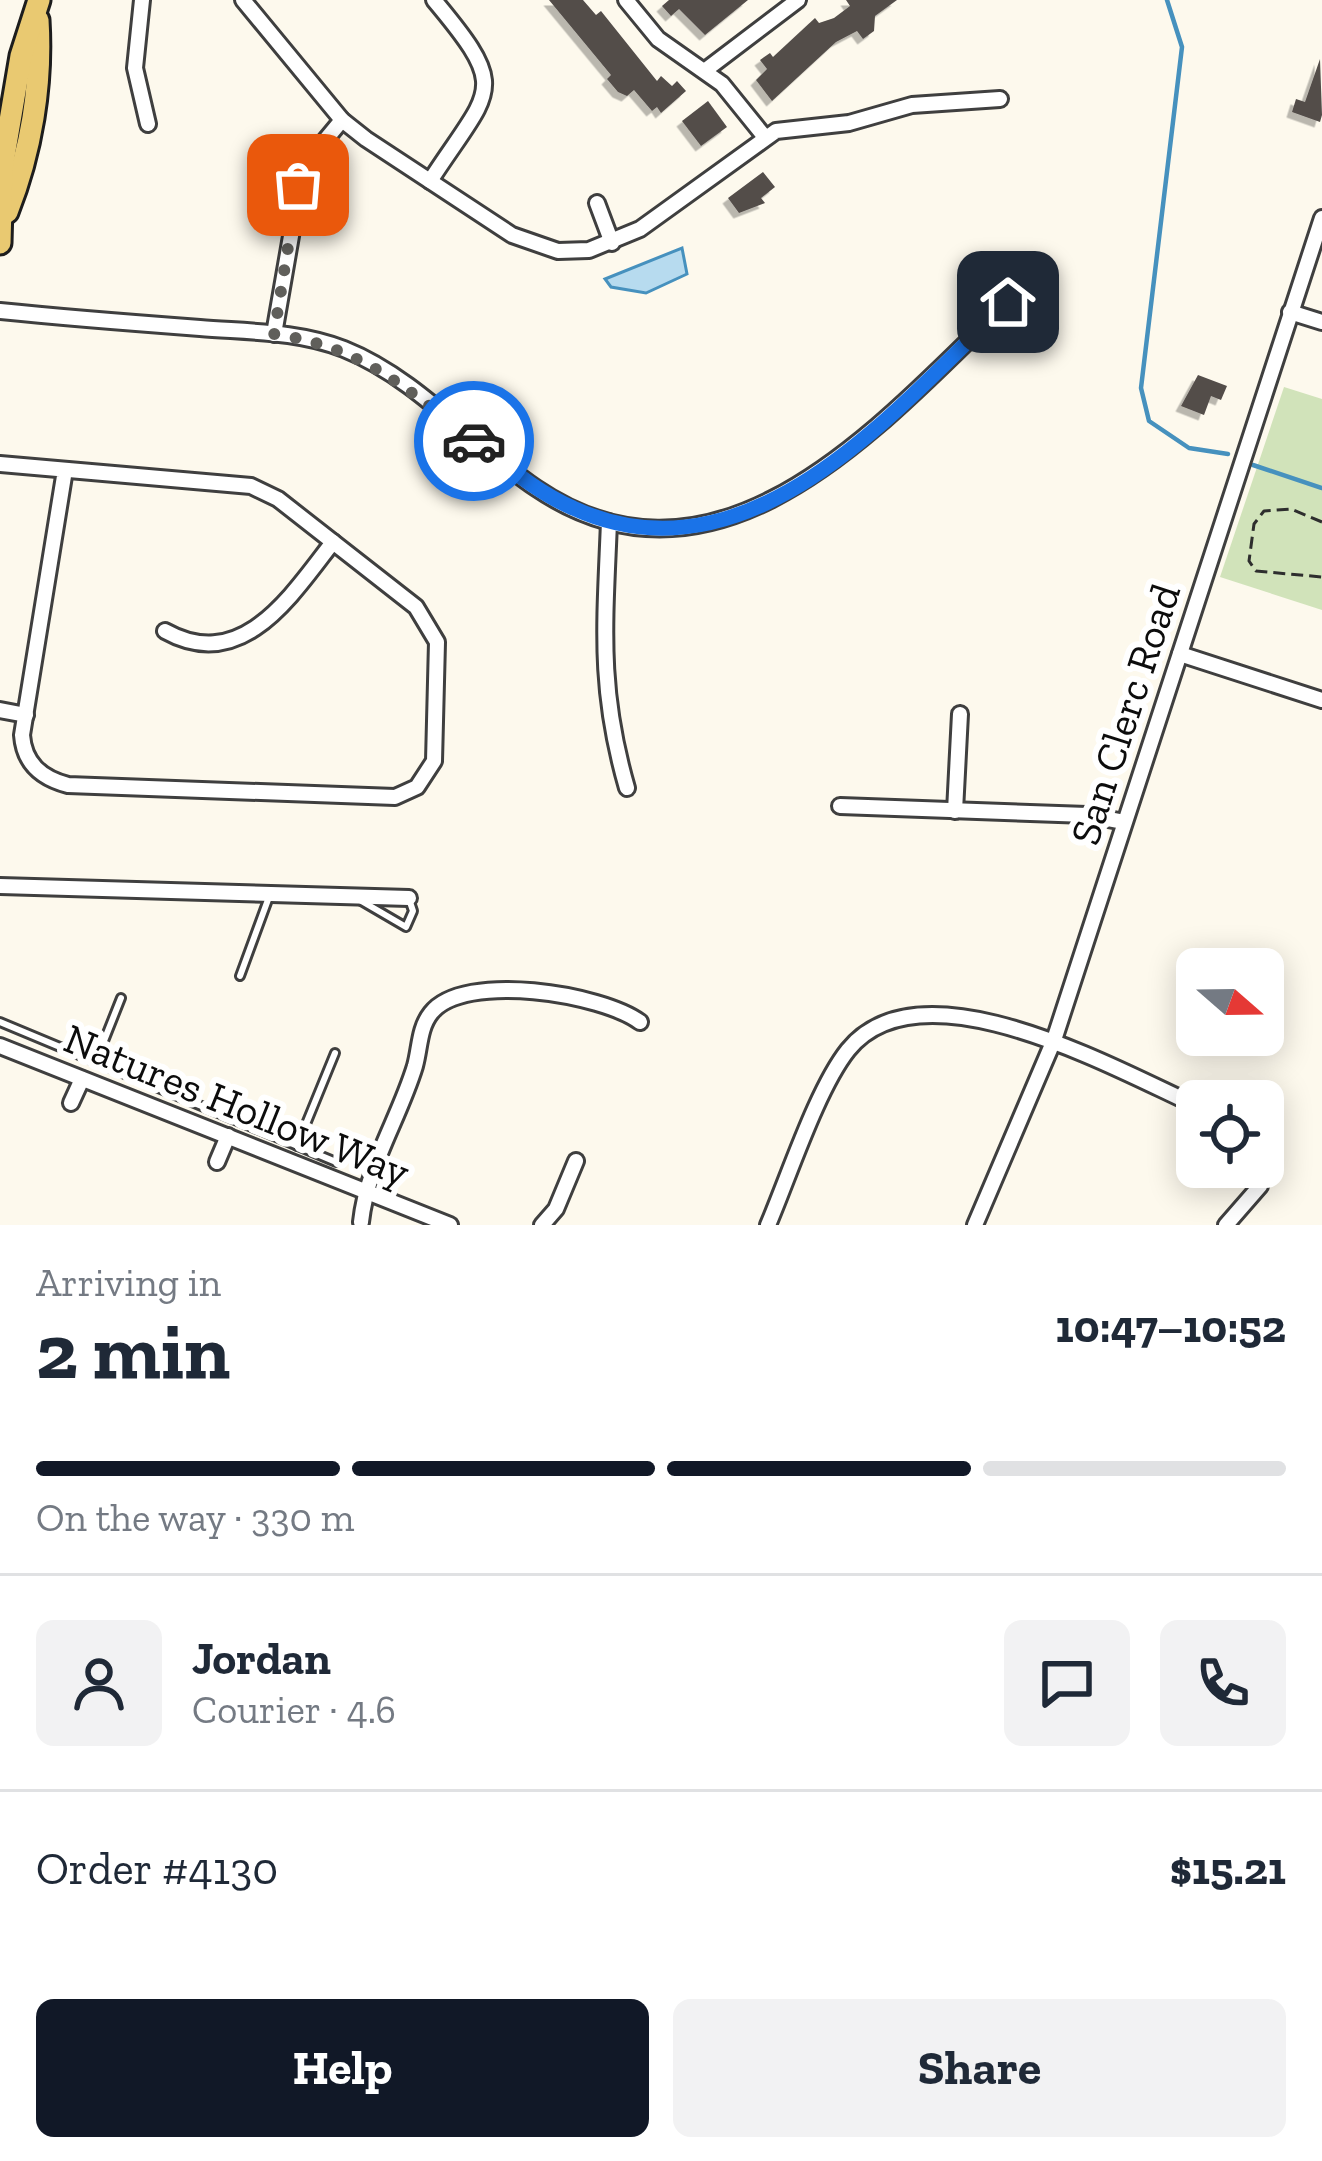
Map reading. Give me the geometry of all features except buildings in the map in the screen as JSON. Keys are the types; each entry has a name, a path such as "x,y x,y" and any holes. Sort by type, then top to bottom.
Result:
{"main road":[{"path":"0,243 4,218 23,173 40,62 38,4"}],"street":[{"path":"142,0 135,68 148,124"},
{"path":"243,0 342,120 535,246 579,250 612,243 640,229 764,136 802,126 849,123 912,105 1000,99"},
{"path":"430,181 481,103 486,76 476,50 434,0"},
{"path":"626,0 658,38 706,69 764,136"},
{"path":"706,69 798,0"},
{"path":"274,334 303,167 342,120"},
{"path":"597,203 612,243"},
{"name":"San Clerc Road","path":"975,1225 1054,1040 1322,218"},
{"path":"0,310 321,342 368,361 537,489 609,521 660,526 714,519 798,488 843,458 1008,302"},
{"path":"1290,313 1322,322"},
{"path":"0,464 250,486 278,499 416,607 437,642 434,761 417,788 395,797 68,784 46,778 29,760 22,742 65,470"},
{"path":"609,521 603,681 608,721 627,788"},
{"path":"165,631 186,643 218,643 257,629 281,610 333,542"},
{"path":"1180,654 1322,700"},
{"path":"0,710 26,715"},
{"path":"955,811 960,714"},
{"path":"840,806 1087,815 1124,822"},
{"path":"0,886 409,898"},
{"path":"361,1222 364,1191 416,1065 421,1034 430,1013 447,999 482,991 562,995 618,1006 640,1022"},
{"path":"768,1225 837,1068 866,1031 913,1018 1000,1020 1176,1096"},
{"name":"Natures Hollow Way","path":"0,1046 450,1225"},
{"path":"70,1103 82,1078"},
{"path":"217,1162 228,1136"},
{"path":"546,1221 576,1162"},
{"path":"1226,1225 1253,1199 1256,1188"}],"lane":[{"path":"240,976 270,893"},
{"path":"352,896 406,927 413,911 409,898"},
{"path":"96,1061 121,998"},
{"path":"0,1022 336,1162"},
{"path":"297,1146 335,1053"}],"path":[{"path":"1322,522 1291,509 1264,512 1254,524 1249,561 1256,571 1322,577"}],"green space":[{"path":"1284,387 1322,399 1322,610 1220,577"}],"water":[{"path":"682,248 687,274 646,293 611,287 605,279"}],"waterway":[{"path":"1167,0 1182,47 1141,388 1149,421 1189,448 1228,454"},
{"path":"1253,465 1322,488"}],"way so far":[{"path":"298,185 274,334 321,342 368,361 474,441"}],"route":[{"path":"474,441 537,489 573,509 609,521 646,526 714,519 760,506 812,481 843,458 1008,302"}]}
